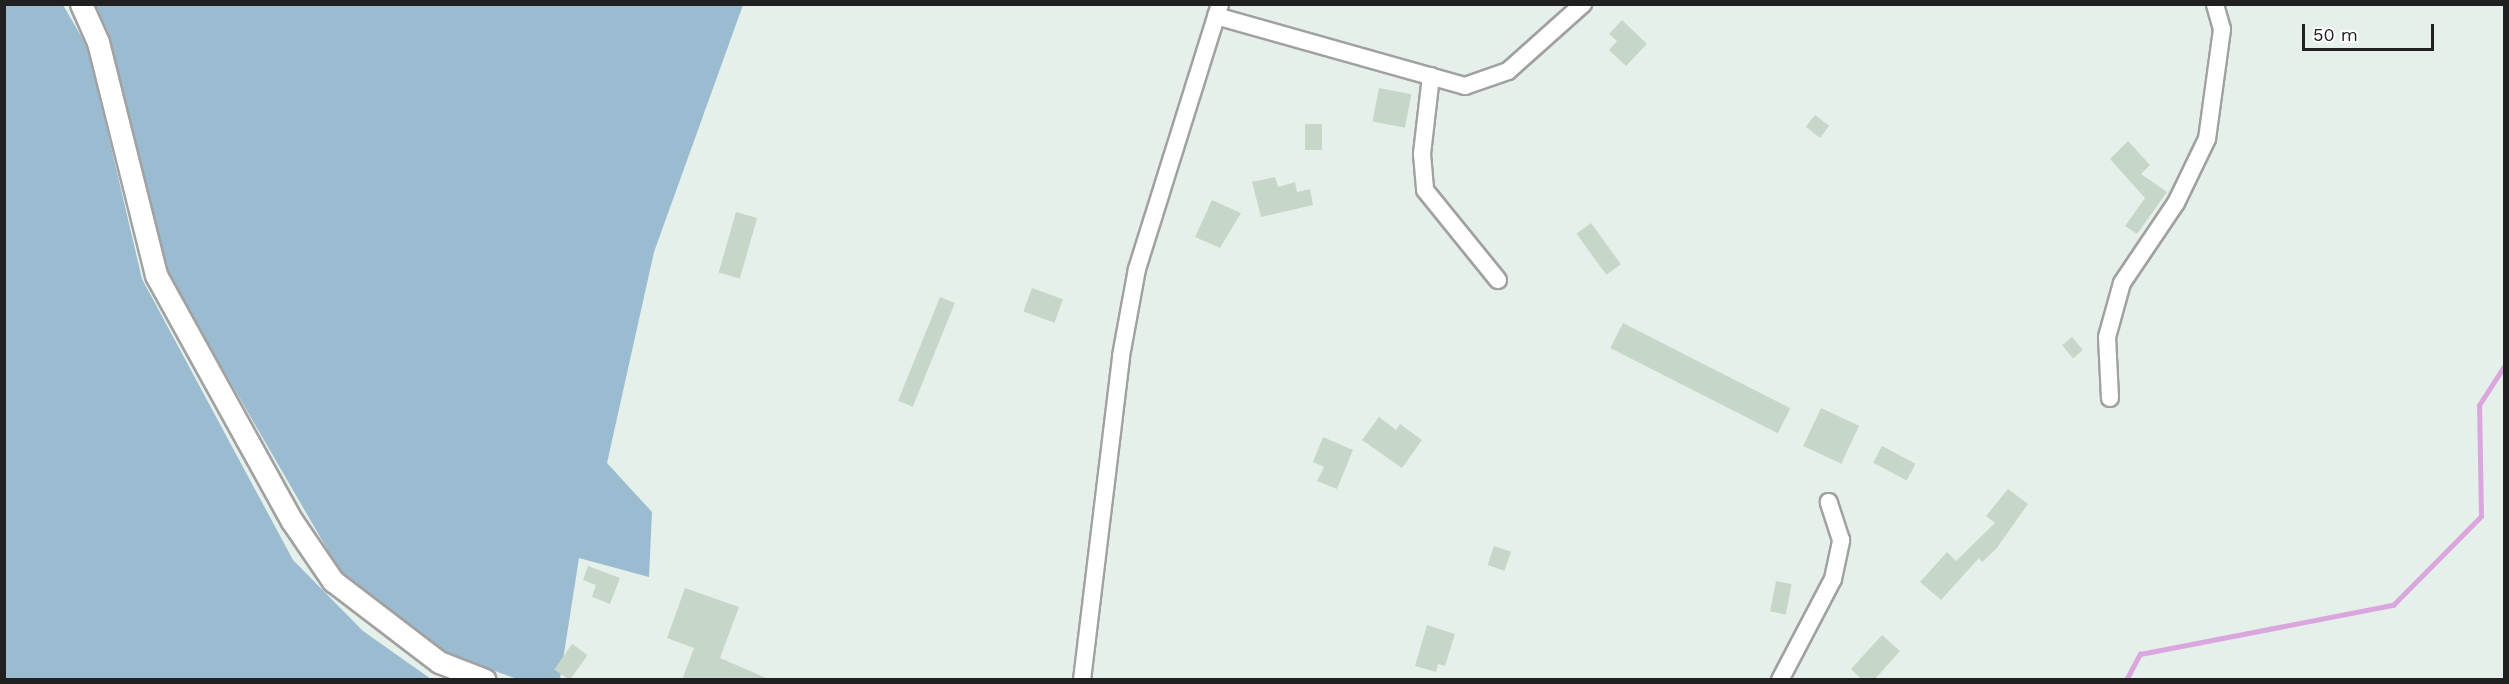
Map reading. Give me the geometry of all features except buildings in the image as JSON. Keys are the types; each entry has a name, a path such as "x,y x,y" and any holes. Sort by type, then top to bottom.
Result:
{"street":[{"path":"81,4 98,42 156,275 292,521 333,581 439,662 485,680"},
{"path":"1082,680 1121,356 1137,269 1218,10 1465,86 1508,71 1582,4"},
{"path":"2110,398 2107,337 2122,283 2176,203 2207,139 2222,29 2215,4"},
{"path":"1431,76 1422,154 1425,190 1498,280"},
{"path":"1780,680 1833,579 1840,540 1829,502"}],"shaded area":[{"path":"4,5 63,5 88,48 142,279 293,560 363,631 431,679 5,679"},
{"path":"95,5 743,5 654,252 607,463 652,512 649,577 579,558 560,679 517,679 432,648 341,573 166,271 109,34"}],"waterway":[{"path":"2126,680 2140,654 2393,605 2481,516 2479,405 2504,366"}]}
